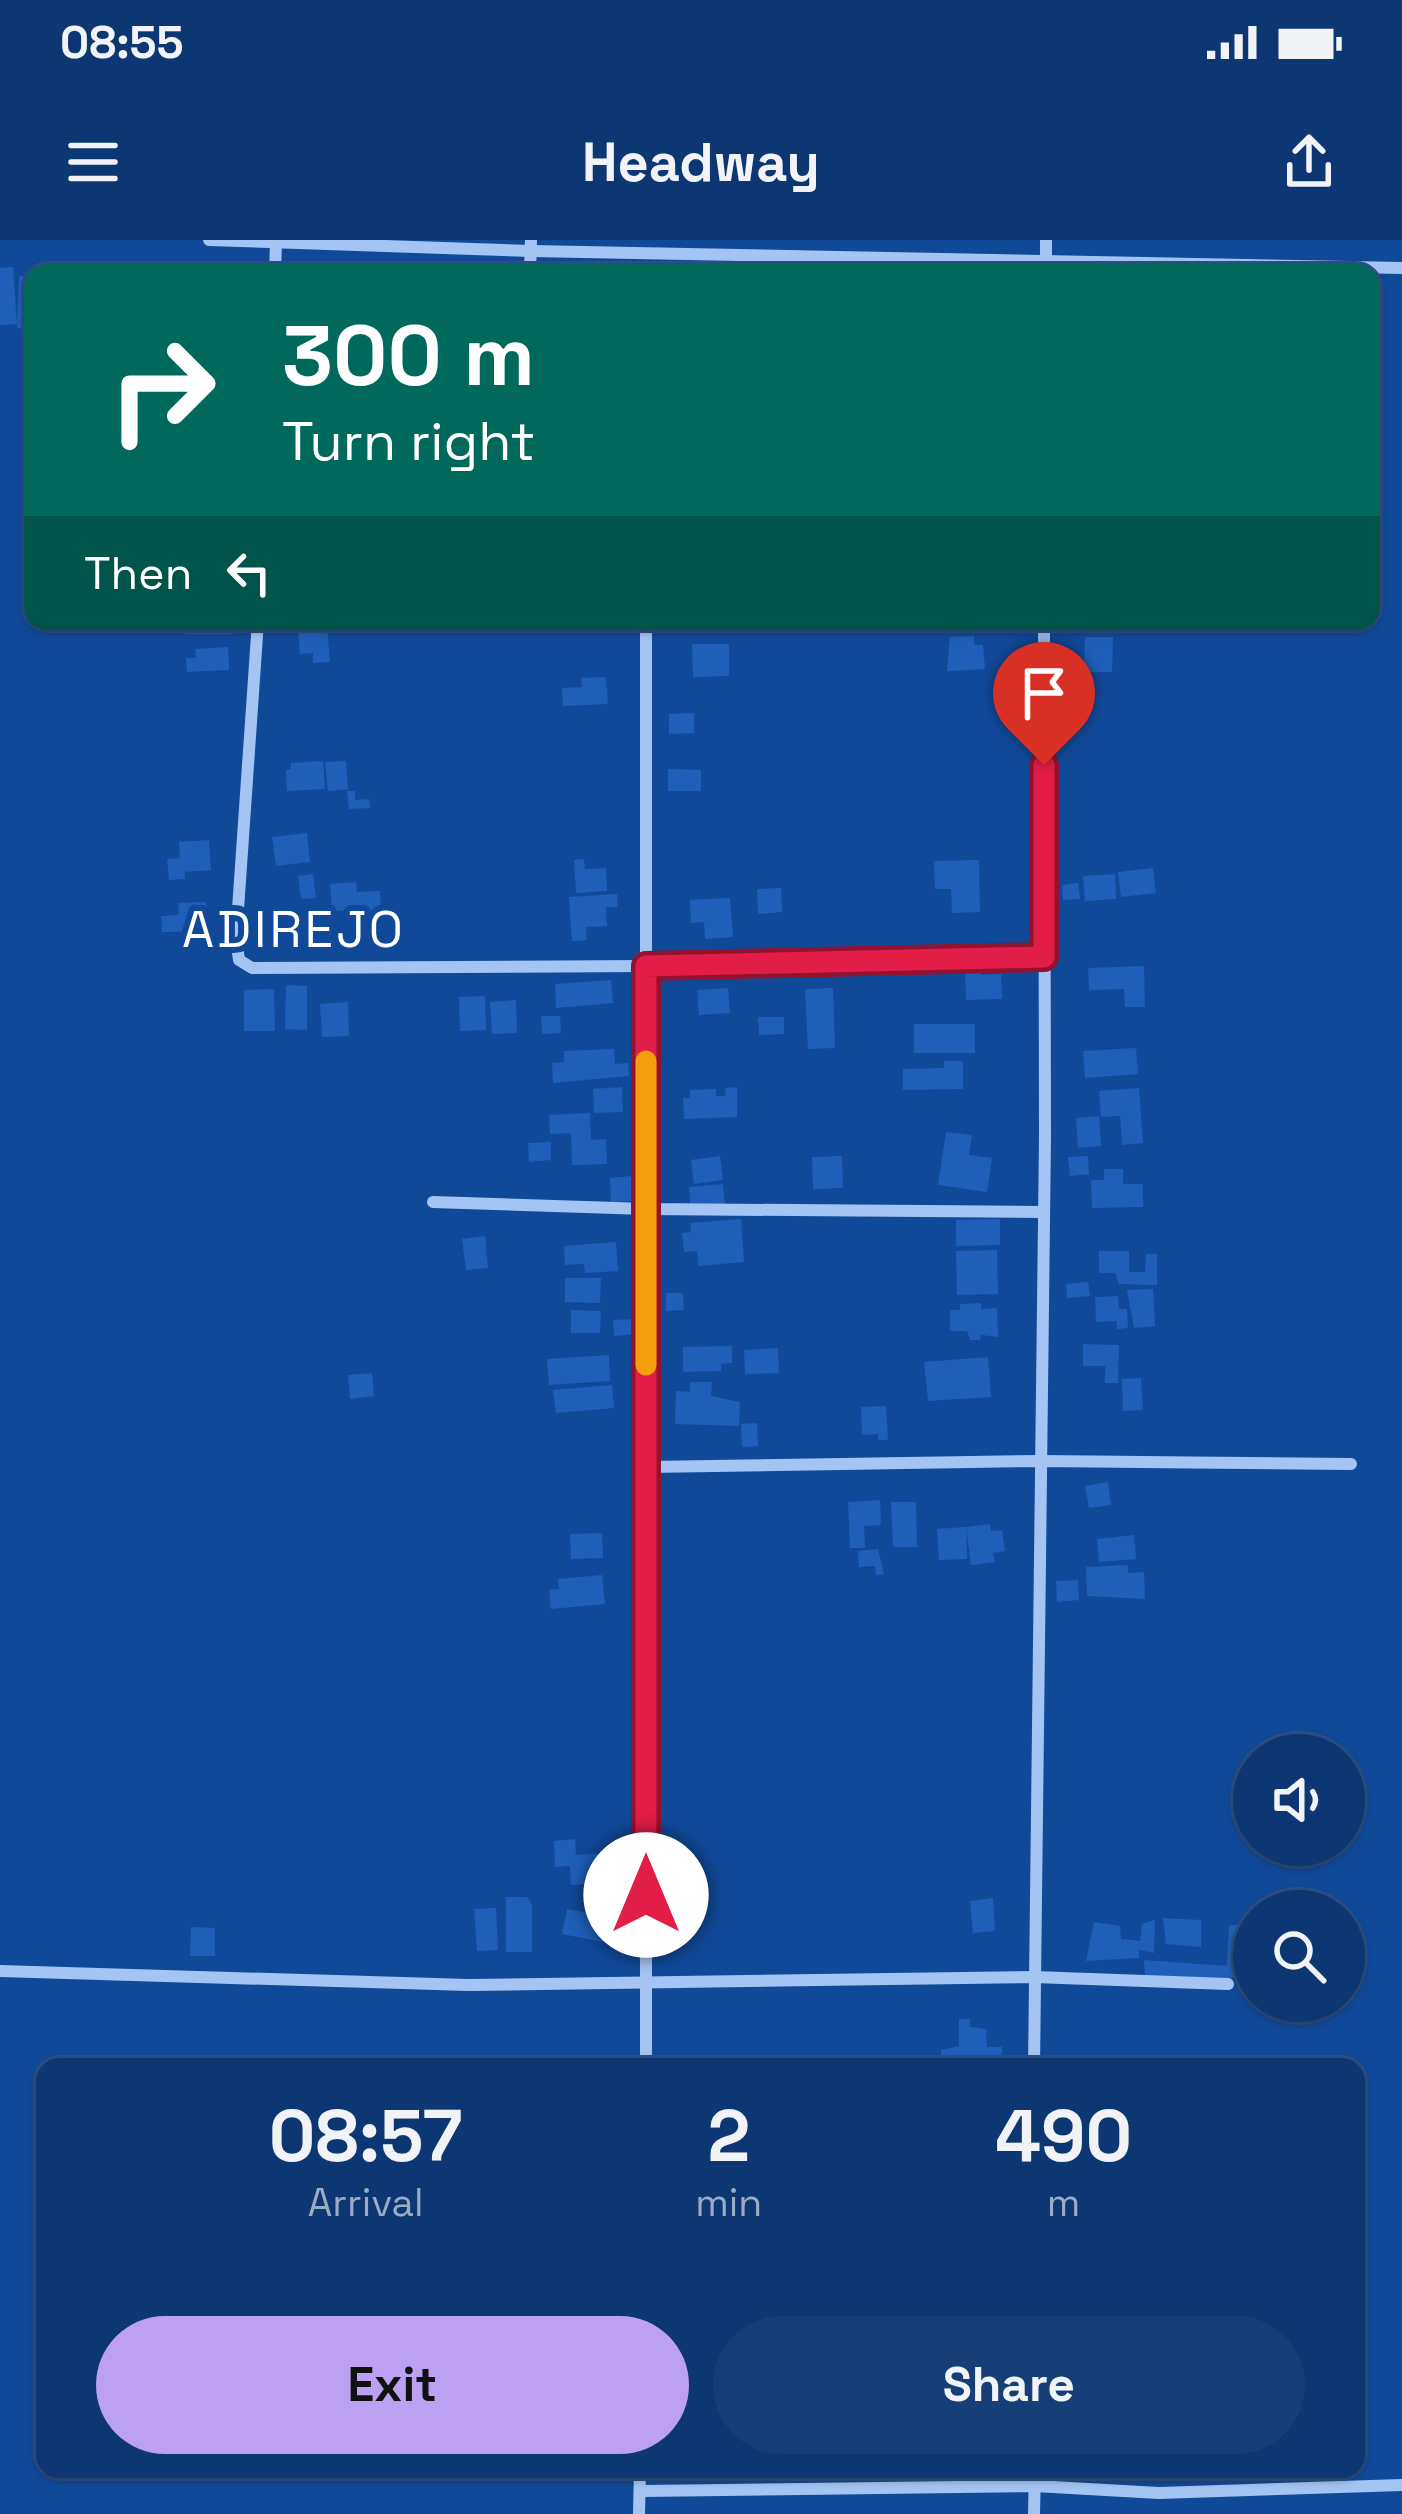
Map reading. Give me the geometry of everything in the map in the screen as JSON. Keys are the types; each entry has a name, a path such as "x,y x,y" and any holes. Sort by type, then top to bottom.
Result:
{"street":[{"path":"209,240 531,245 976,264"},
{"path":"257,630 236,938 239,960 252,968 1044,957"},
{"path":"646,630 646,2058"},
{"path":"1034,2058 1044,1212 1044,630"},
{"path":"433,1202 1044,1212"},
{"path":"646,1467 1040,1461 1351,1465"},
{"path":"0,1971 468,1985 1034,1977 1228,1984"},
{"path":"639,2514 640,2478"},
{"path":"1034,2514 1035,2478"},
{"path":"640,2491 1035,2486 1159,2493 1402,2485"}],"building":[{"path":"13,267 17,324 0,325 0,268"},
{"path":"19,276 24,276 24,328 17,328"},
{"path":"185,630 233,630 233,634 185,634"},
{"path":"298,630 327,630 330,662 313,663 313,653 300,654"},
{"path":"974,636 974,645 983,645 985,669 947,671 950,637"},
{"path":"1085,637 1113,637 1112,672 1084,672"},
{"path":"692,644 729,644 729,676 693,677"},
{"path":"228,647 229,670 187,672 186,658 196,658 195,649"},
{"path":"606,677 608,704 563,706 562,688 582,687 581,678"},
{"path":"694,713 694,733 669,734 669,714"},
{"path":"323,761 325,789 287,791 286,770 291,763"},
{"path":"346,761 348,789 328,791 325,762"},
{"path":"668,769 701,770 701,791 668,791"},
{"path":"347,791 355,791 355,800 369,799 370,808 349,809"},
{"path":"307,833 310,862 276,866 272,837"},
{"path":"209,840 211,870 185,872 185,879 169,880 167,859 180,858 179,842"},
{"path":"584,859 585,869 606,868 607,891 576,893 574,860"},
{"path":"979,860 980,912 952,913 951,889 935,889 934,861"},
{"path":"1153,868 1156,893 1121,897 1118,872"},
{"path":"313,874 316,898 301,899 298,876"},
{"path":"1115,874 1116,899 1085,901 1083,876"},
{"path":"356,882 357,892 380,891 382,932 354,934 353,910 332,911 330,884"},
{"path":"1078,883 1080,899 1063,900 1062,885"},
{"path":"781,888 782,912 758,914 757,889"},
{"path":"617,894 618,907 606,907 607,926 586,927 587,940 572,941 569,897"},
{"path":"730,898 733,937 705,939 704,922 691,923 690,900"},
{"path":"206,902 207,931 162,932 161,916 179,915 178,903"},
{"path":"1144,966 1145,1007 1125,1007 1124,989 1089,990 1088,968"},
{"path":"965,968 981,968 981,975 1001,974 1002,999 966,1000"},
{"path":"611,980 613,1003 556,1008 555,984"},
{"path":"286,985 307,986 307,1030 285,1029"},
{"path":"728,988 730,1013 699,1015 697,990"},
{"path":"833,988 835,1048 808,1049 805,989"},
{"path":"274,989 275,1031 244,1031 244,990"},
{"path":"485,996 486,1030 460,1031 459,997"},
{"path":"516,1000 517,1033 492,1034 490,1002"},
{"path":"348,1002 349,1036 322,1037 320,1004"},
{"path":"541,1016 560,1016 561,1033 542,1034"},
{"path":"758,1017 784,1017 784,1034 759,1035"},
{"path":"914,1024 975,1024 975,1053 914,1053"},
{"path":"1136,1048 1138,1074 1085,1078 1083,1051"},
{"path":"614,1049 615,1064 628,1063 629,1076 553,1083 552,1063 564,1062 564,1051"},
{"path":"944,1061 963,1061 963,1089 903,1090 903,1069 944,1068"},
{"path":"622,1087 623,1112 594,1113 593,1089"},
{"path":"737,1087 737,1117 684,1119 683,1098 690,1098 690,1090 716,1089 716,1096 726,1096 725,1088"},
{"path":"1139,1088 1143,1143 1122,1145 1120,1116 1101,1117 1099,1091"},
{"path":"590,1113 591,1140 606,1139 607,1164 572,1165 571,1133 550,1134 549,1115"},
{"path":"1099,1116 1101,1146 1078,1148 1076,1118"},
{"path":"946,1132 972,1135 969,1155 992,1158 987,1192 938,1185"},
{"path":"551,1142 551,1160 529,1162 528,1143"},
{"path":"720,1156 723,1180 694,1184 691,1160"},
{"path":"842,1156 843,1188 813,1189 812,1157"},
{"path":"1088,1156 1089,1174 1070,1176 1068,1157"},
{"path":"1104,1169 1123,1169 1123,1184 1143,1184 1143,1207 1092,1208 1091,1180 1104,1180"},
{"path":"631,1176 632,1201 611,1202 610,1178"},
{"path":"723,1184 725,1204 690,1206 689,1187"},
{"path":"741,1219 744,1262 698,1266 697,1251 684,1252 682,1233 691,1232 690,1223"},
{"path":"1000,1219 1000,1245 956,1246 956,1220"},
{"path":"485,1236 488,1268 466,1270 462,1239"},
{"path":"616,1242 618,1271 585,1273 584,1264 565,1265 564,1246"},
{"path":"997,1250 998,1294 957,1295 956,1251"},
{"path":"1099,1251 1129,1251 1129,1272 1145,1272 1146,1254 1157,1254 1157,1285 1119,1284 1115,1273 1099,1273"},
{"path":"565,1278 601,1278 600,1303 565,1302"},
{"path":"1088,1282 1090,1296 1067,1298 1066,1284"},
{"path":"1153,1289 1155,1326 1134,1328 1127,1290"},
{"path":"666,1293 683,1293 684,1310 666,1311"},
{"path":"1118,1296 1119,1309 1127,1309 1128,1328 1117,1329 1117,1321 1096,1322 1095,1297"},
{"path":"981,1303 981,1309 997,1308 998,1337 981,1335 980,1340 970,1340 967,1331 950,1331 950,1310 960,1310 960,1304"},
{"path":"571,1310 601,1311 600,1333 571,1333"},
{"path":"635,1319 636,1334 614,1336 613,1320"},
{"path":"1083,1344 1119,1345 1118,1383 1105,1383 1105,1366 1083,1366"},
{"path":"732,1346 732,1363 721,1364 721,1371 683,1372 683,1347"},
{"path":"778,1348 779,1373 745,1374 744,1350"},
{"path":"609,1355 610,1381 549,1385 547,1359"},
{"path":"988,1357 991,1397 928,1401 924,1362"},
{"path":"372,1373 374,1396 350,1399 348,1375"},
{"path":"1141,1378 1143,1410 1123,1411 1122,1379"},
{"path":"690,1382 712,1382 711,1396 740,1402 739,1426 675,1424 676,1391 690,1392"},
{"path":"612,1385 614,1408 556,1413 553,1390"},
{"path":"886,1406 888,1440 878,1440 878,1434 862,1435 861,1407"},
{"path":"757,1423 758,1446 742,1447 741,1424"},
{"path":"1108,1482 1111,1505 1089,1508 1085,1486"},
{"path":"880,1500 881,1525 864,1526 865,1548 850,1548 848,1502"},
{"path":"891,1502 916,1502 917,1547 893,1547"},
{"path":"990,1524 991,1531 1002,1530 1005,1551 993,1553 995,1562 971,1565 966,1527"},
{"path":"966,1527 967,1559 939,1560 937,1529"},
{"path":"602,1533 603,1558 571,1559 570,1534"},
{"path":"1134,1535 1136,1559 1099,1562 1097,1539"},
{"path":"878,1549 884,1574 876,1575 875,1566 859,1567 858,1551"},
{"path":"1128,1565 1128,1573 1144,1572 1145,1599 1087,1596 1086,1567"},
{"path":"602,1575 605,1604 551,1609 549,1590 559,1589 558,1579"},
{"path":"1078,1580 1079,1600 1057,1602 1056,1581"},
{"path":"575,1839 576,1855 602,1853 602,1863 613,1862 614,1875 607,1875 607,1883 571,1885 570,1866 555,1867 554,1841"},
{"path":"506,1897 527,1897 532,1905 532,1952 506,1952"},
{"path":"993,1898 995,1931 973,1933 970,1901"},
{"path":"496,1908 498,1950 477,1951 474,1909"},
{"path":"567,1909 613,1917 608,1943 562,1934"},
{"path":"1163,1918 1201,1920 1201,1947 1166,1944"},
{"path":"1155,1920 1154,1953 1139,1950 1139,1958 1086,1961 1094,1922 1120,1926 1121,1939 1140,1941 1142,1924"},
{"path":"1233,1925 1233,1978 1145,1977 1144,1960 1227,1966 1229,1926"},
{"path":"191,1927 215,1928 215,1956 190,1956"},
{"path":"959,2019 970,2019 970,2027 986,2029 987,2047 1002,2047 1002,2058 941,2058 941,2050 959,2046"}],"slow traffic":[{"path":"646,1061 646,1365"}],"district":[{"name":"ADIREJO","path":"294,929"}],"route":[{"path":"646,1895 646,966 1044,957 1044,765"}]}
